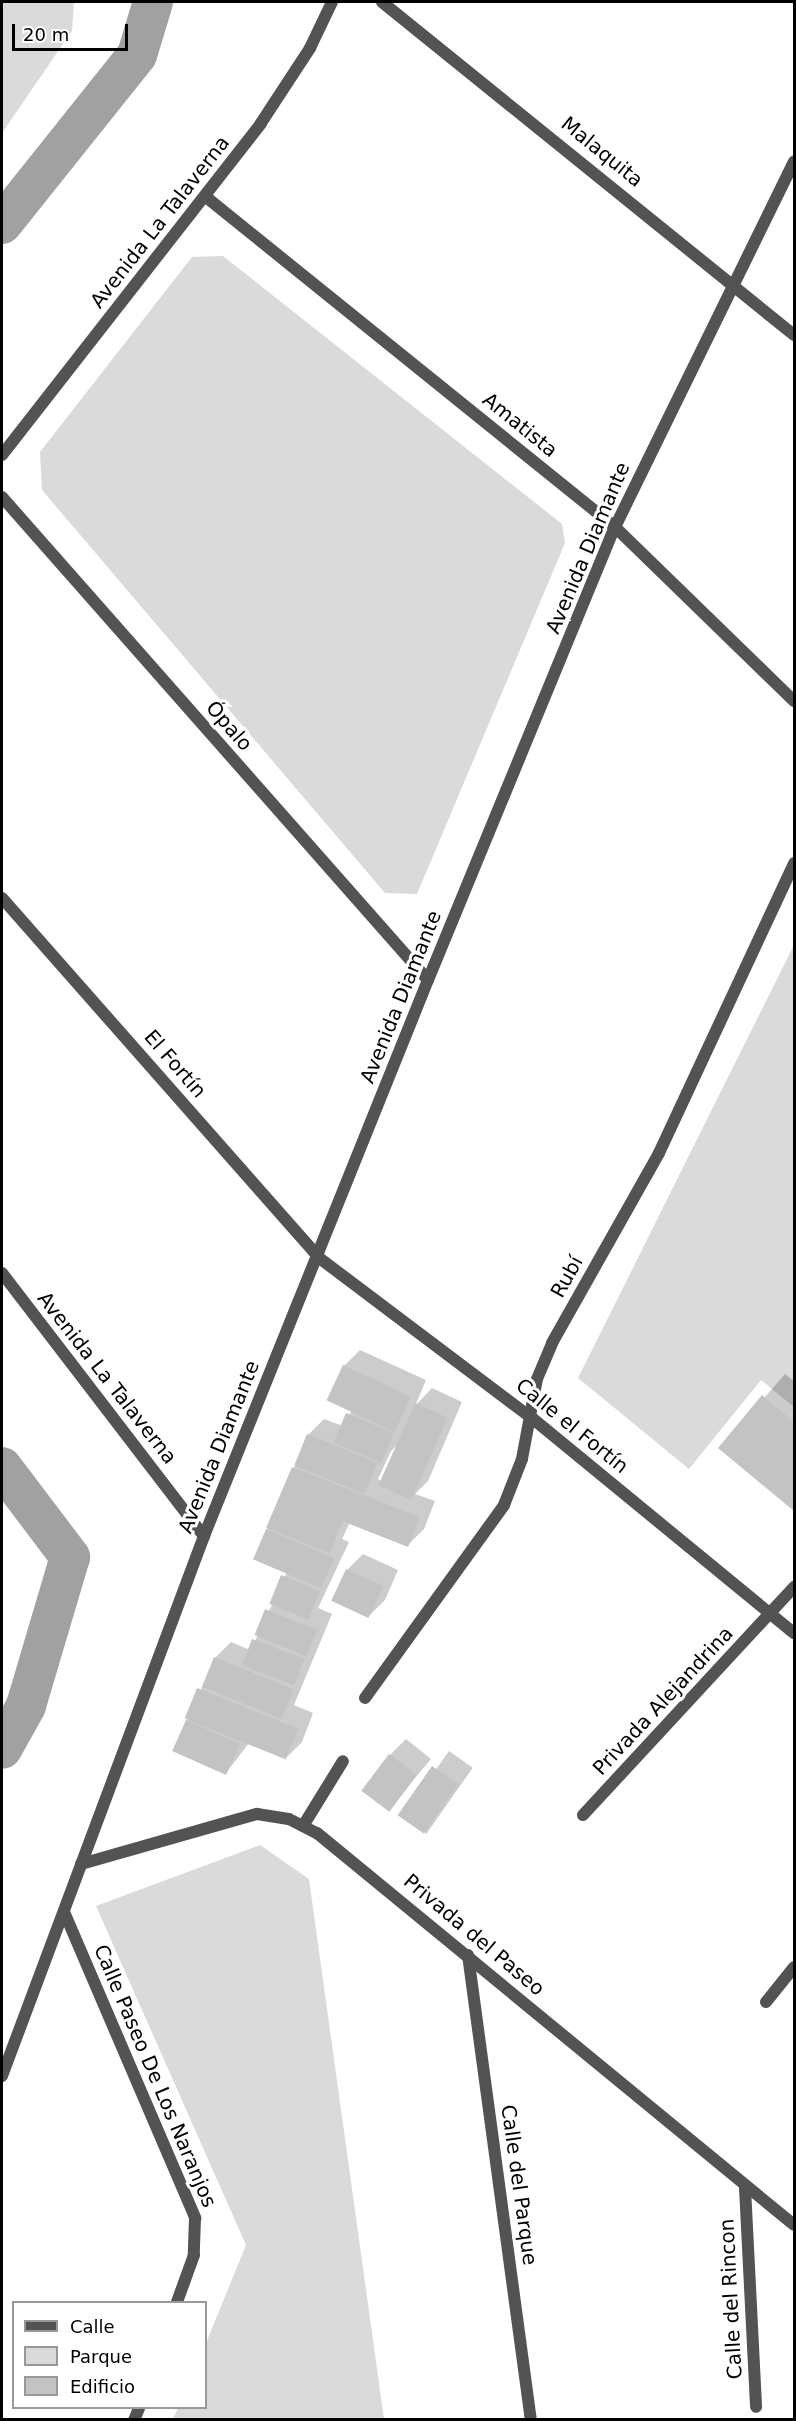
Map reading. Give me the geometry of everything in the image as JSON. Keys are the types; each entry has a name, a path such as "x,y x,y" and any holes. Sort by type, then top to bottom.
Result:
{"street":[{"name":"Avenida La Talaverna","path":"2,456 206,197 310,48 332,2"},
{"name":"Malaquita","path":"382,2 732,280 795,335"},
{"name":"Avenida Diamante","path":"2,2076 65,1914 81,1863 204,1536 428,980 615,527 732,280 795,161"},
{"name":"Amatista","path":"206,197 615,527 795,701"},
{"name":"Ópalo","path":"2,497 428,980"},
{"name":"Rubí","path":"365,1698 504,1505 532,1418 537,1378 552,1343 660,1153 795,863"},
{"name":"El Fortín","path":"2,898 318,1257"},
{"name":"Calle el Fortín","path":"318,1257 532,1418 795,1633"},
{"name":"Avenida La Talaverna","path":"2,1273 204,1536"},
{"name":"Privada Alejandrina","path":"583,1815 795,1587"},
{"path":"303,1826 342,1761"},
{"name":"Privada del Paseo","path":"81,1863 257,1815 303,1826 354,1858 745,2188 795,2225"},
{"name":"Calle Paseo De Los Naranjos","path":"65,1914 195,2218 194,2255 177,2301"},
{"name":"Calle del Parque","path":"468,1956 531,2420"},
{"path":"766,2002 795,1967"},
{"name":"Calle del Rincon","path":"745,2188 756,2407"}],"green space":[{"path":"2,2 74,2 72,31 2,133"},
{"path":"223,256 562,524 565,543 417,894 385,893 42,490 40,452 192,257"},
{"path":"794,945 794,1407 761,1380 689,1469 578,1378"},
{"path":"260,1845 309,1879 384,2419 173,2419 178,2409 207,2409 207,2341 246,2245 96,1906"}],"building":[{"path":"343,1365 411,1397 394,1432 327,1400"},
{"path":"762,1395 794,1422 794,1511 718,1448"},
{"path":"415,1403 448,1418 411,1500 378,1485"},
{"path":"346,1413 394,1433 381,1463 333,1442"},
{"path":"307,1434 377,1462 365,1494 294,1466"},
{"path":"292,1467 420,1517 408,1547 342,1521 330,1553 266,1528"},
{"path":"266,1529 334,1558 321,1588 253,1559"},
{"path":"346,1569 383,1586 368,1618 331,1601"},
{"path":"281,1575 320,1591 308,1619 269,1604"},
{"path":"265,1609 317,1630 306,1656 255,1635"},
{"path":"252,1639 304,1659 294,1685 242,1665"},
{"path":"214,1657 294,1689 282,1719 202,1687"},
{"path":"197,1688 298,1729 286,1759 185,1719"},
{"path":"186,1720 240,1744 226,1775 172,1751"},
{"path":"389,1754 417,1775 389,1812 361,1791"},
{"path":"432,1766 458,1784 424,1834 398,1815"}],"waterway":[{"path":"2,224 137,55 153,2"},
{"path":"2,1467 70,1557 26,1706 2,1749"}]}
